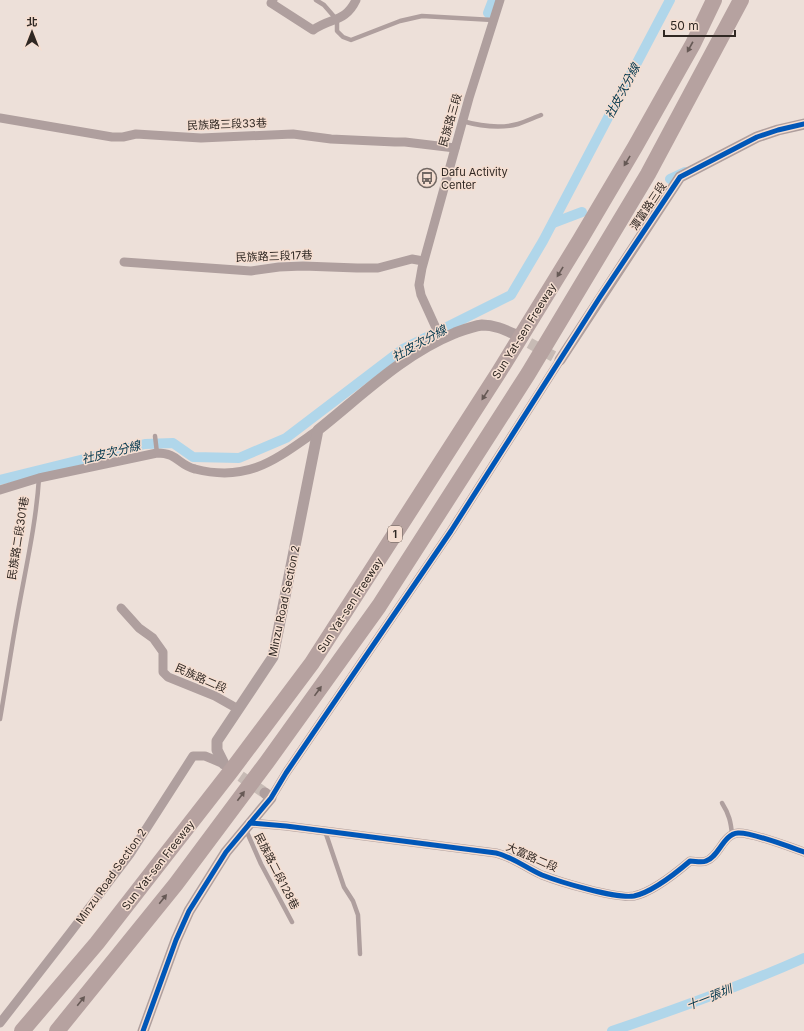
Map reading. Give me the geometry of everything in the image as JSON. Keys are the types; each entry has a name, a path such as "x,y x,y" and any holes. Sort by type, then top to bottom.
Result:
{"highway":[{"name":"Sun Yat-sen Freeway","path":"22,1031 96,944 231,772 312,663 499,372 572,253 635,148 693,44 714,0"},
{"name":"Sun Yat-sen Freeway","path":"57,1031 176,884 267,762 379,606 528,374 648,174 741,0"}],"street":[{"path":"273,0 271,3 313,30 322,24 337,20 349,13 356,0"},
{"name":"民族路三段","path":"440,337 421,295 419,285 423,261 462,122 500,0"},
{"name":"民族路三段33巷","path":"0,118 112,137 123,137 136,134 200,138 293,134 331,139 405,142 455,148"},
{"name":"潭富路三段","path":"560,360 680,177 756,136 804,124"},
{"name":"民族路三段17巷","path":"124,262 251,271 279,267 303,266 378,268 412,259 423,261"},
{"path":"318,430 420,350 440,337 481,325 496,326 514,334"},
{"path":"143,1031 176,940 189,911 226,852 248,826 268,796 286,773 452,531 560,360"},
{"name":"民族路二段301巷","path":"0,490 39,478 156,452 166,453 188,467 205,472 226,473 251,470 275,460 318,430"},
{"name":"Minzu Road Section 2","path":"217,741 273,657 318,430"},
{"name":"民族路二段","path":"121,608 139,628 153,638 163,652 163,672 168,677 215,696 238,709"},
{"path":"217,741 205,756 224,764"},
{"path":"217,741 217,750 224,764"},
{"name":"Minzu Road Section 2","path":"0,1023 130,854 193,756 205,756"},
{"name":"大富路二段","path":"248,826 325,831 496,853 506,856 543,875 577,886 614,895 632,896 641,894 670,878 690,861 705,862 711,858 732,836"},
{"path":"732,836 737,833 750,835 804,852"}],"lane":[{"path":"316,0 324,5 337,20 337,31 343,37 351,40 400,21 422,16 493,20"},
{"path":"462,122 479,125 507,126 518,124 541,115"},
{"path":"155,436 156,452"},
{"name":"民族路二段301巷","path":"0,719 28,558 39,478"},
{"path":"722,803 731,822 732,836"},
{"name":"民族路二段128巷","path":"248,826 261,864 292,922"},
{"path":"325,831 344,887 353,901 358,915 360,954"}],"waterway":[{"path":"488,13 493,0"},
{"name":"社皮次分線","path":"0,480 145,444 173,443 193,457 239,458 286,438 403,349 511,295 543,241 670,0"},
{"path":"670,179 685,172"},
{"path":"553,223 582,212"},
{"name":"十一張圳","path":"612,1031 709,997 804,958"}],"tunnel":[{"path":"515,335 560,360"},
{"path":"227,767 265,793"}],"cycle path":[{"path":"143,1031 176,940 189,911 226,852 271,798 286,773 451,531 600,297 680,177 757,137 804,124"},
{"path":"250,823 286,826 496,853 508,857 542,875 574,886 602,893 626,896 634,896 649,891 664,882 690,861 703,862 710,859 728,837 733,834 744,833 761,837 804,852"}],"place":[{"name":"Dafu Activity Center","path":"427,178"}]}
